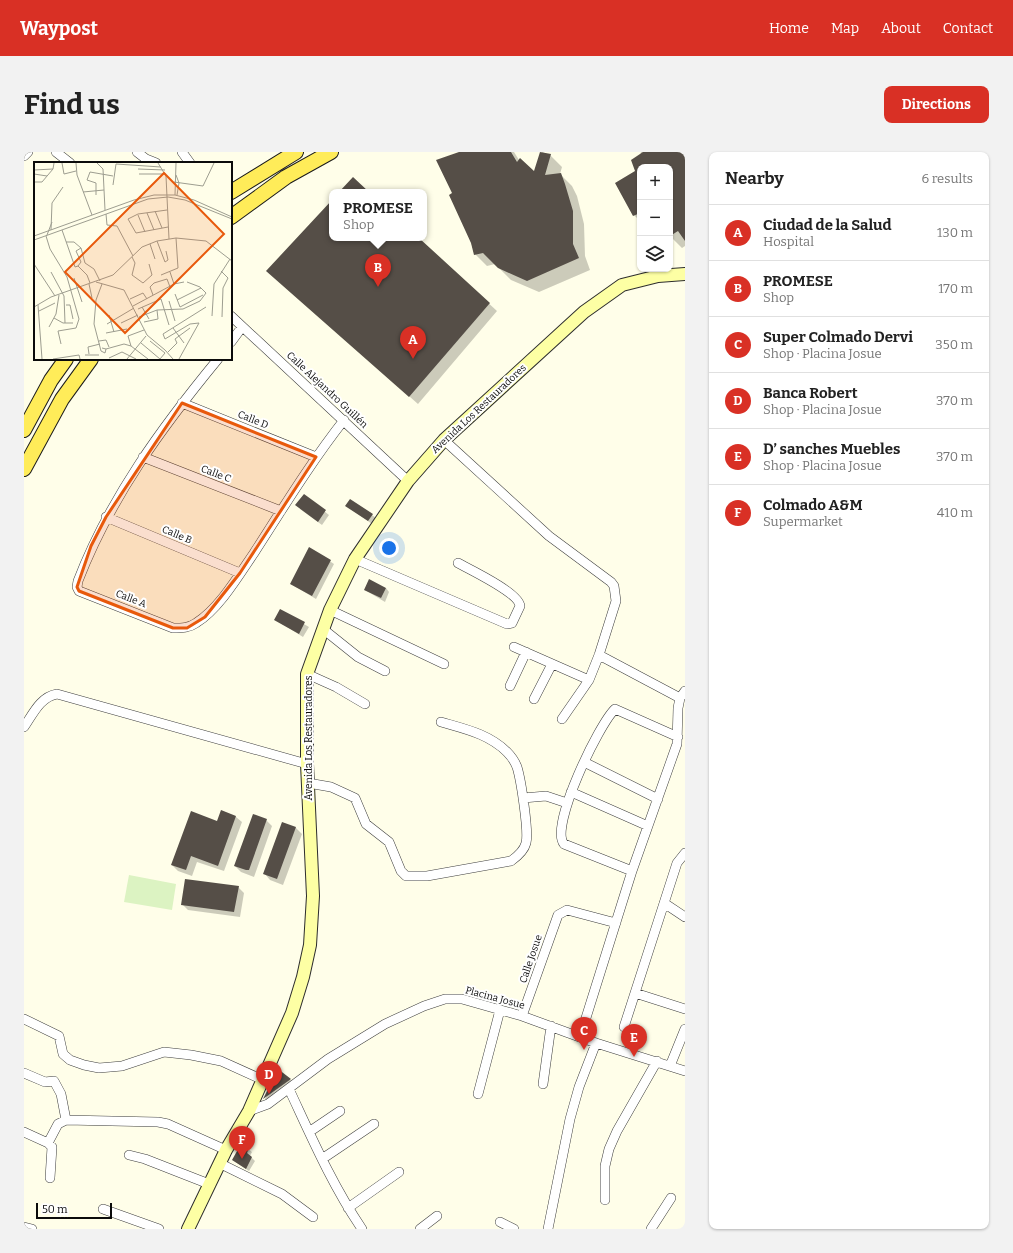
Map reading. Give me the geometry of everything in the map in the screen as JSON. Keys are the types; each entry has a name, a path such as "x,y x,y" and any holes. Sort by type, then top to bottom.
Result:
{"main road":[{"path":"232,191 296,152"},
{"path":"232,216 286,177 331,152"},
{"path":"24,430 51,380 65,360"},
{"path":"24,469 62,399 90,360"}],"street":[{"path":"24,156 28,152"},
{"path":"56,152 69,162"},
{"path":"137,152 146,159 154,162"},
{"path":"182,152 189,162"},
{"name":"Avenida Los Restauradores","path":"188,1229 226,1150 249,1111 292,1013 303,978 310,945 313,896 307,764 307,674 330,610 355,559 408,481 444,440 584,312 622,285 658,276 685,274"},
{"name":"Calle Alejandro Guillén","path":"232,317 408,481"},
{"path":"232,341 242,327"},
{"name":"Calle A","path":"217,360 182,403 143,457 106,517 91,546 78,581 77,586 79,591 173,628 187,628 205,617 240,574 316,457 344,420"},
{"name":"Calle D","path":"182,403 316,457"},
{"path":"444,440 549,536 613,584 616,601 589,680 562,719"},
{"name":"Calle C","path":"143,457 282,511"},
{"name":"Calle B","path":"106,517 240,574"},
{"path":"355,559 507,624 512,623 520,606 517,599 489,579 458,563"},
{"path":"330,610 444,664"},
{"path":"323,629 358,656 385,671"},
{"path":"514,647 589,680"},
{"path":"510,686 526,652"},
{"path":"580,1037 632,871 674,756 678,737 678,708 683,695 598,655"},
{"path":"534,699 552,664"},
{"path":"307,674 336,687 365,704"},
{"path":"24,727 42,700 49,695 57,694 307,764"},
{"path":"632,871 564,844 560,838 567,802 584,762 615,709 678,737"},
{"path":"308,783 331,787 355,798 366,824 389,842 401,871 408,877 427,876 511,861 518,856 527,841 523,798 516,766 508,753 496,742 478,732 441,722"},
{"path":"584,762 658,799"},
{"path":"571,792 648,826"},
{"path":"523,798 546,796 567,802"},
{"path":"624,1027 677,863 685,853"},
{"path":"664,903 685,917"},
{"name":"Calle Josue","path":"522,1016 558,915 567,910 616,924"},
{"path":"635,993 685,1009"},
{"name":"Placina Josue","path":"249,1111 268,1104 328,1059 372,1032 424,1006 445,999 462,1000 522,1016 596,1043 685,1071"},
{"path":"478,1094 500,1010"},
{"path":"24,1018 59,1036 63,1054 70,1060 84,1065 99,1068 122,1066 164,1052 191,1055 221,1061 263,1080"},
{"path":"543,1084 551,1026"},
{"path":"670,1066 685,1029"},
{"path":"548,1229 570,1119 579,1087 596,1043"},
{"path":"605,1200 605,1166 609,1149 617,1131 657,1061"},
{"path":"24,1073 45,1082 54,1081 61,1094 66,1120"},
{"path":"289,1089 322,1159 348,1208 362,1229"},
{"path":"309,1132 340,1111"},
{"path":"48,1143 58,1124 66,1120 163,1123 226,1150"},
{"path":"322,1159 374,1124"},
{"path":"24,1132 48,1143 52,1147 50,1178"},
{"path":"129,1155 145,1159 210,1184"},
{"path":"220,1163 282,1194 313,1217"},
{"path":"348,1208 399,1172"},
{"path":"651,1229 671,1198"},
{"path":"103,1209 159,1229"},
{"path":"420,1229 437,1216"},
{"path":"500,1222 514,1229"},
{"path":"24,1227 32,1229"}],"highlighted area":[{"path":"182,403 316,457 240,573 205,617 187,628 173,628 79,591 77,587 91,546 106,517"}],"green space":[{"path":"129,875 176,884 172,910 124,902"}],"building":[{"path":"459,152 511,152 517,162 520,158 534,171 540,152 551,154 545,175 561,173 573,211 573,244 579,258 527,281 498,268 483,253 474,255 471,243 449,195 452,193 436,160"},
{"path":"643,152 685,152 685,241 678,231 673,234 673,164 637,164 637,214 633,216 615,183 635,171 631,160"},
{"path":"353,177 366,189 342,189"},
{"path":"329,203 329,241 422,241 490,303 409,397 266,271"},
{"path":"304,494 326,510 318,522 295,505"},
{"path":"350,499 373,514 368,521 345,506"},
{"path":"309,547 331,560 312,596 290,584"},
{"path":"369,579 386,588 381,598 364,590"},
{"path":"280,609 305,622 299,634 274,620"},
{"path":"221,810 236,816 218,866 191,856 186,870 171,865 191,811 217,821"},
{"path":"253,814 267,819 249,870 246,870 234,866"},
{"path":"282,822 296,827 277,879 263,874"},
{"path":"185,879 239,886 234,912 181,905"},
{"path":"278,1069 291,1079 263,1099"},
{"path":"241,1144 249,1148 247,1153 252,1157 246,1169 232,1160"}],"place":[{"name":"PROMESE","path":"378,287"},
{"name":"Ciudad de la Salud","path":"413,359"},
{"name":"Super Colmado Dervi","path":"584,1050"},
{"name":"D’ sanches Muebles","path":"634,1057"},
{"name":"Banca Robert","path":"269,1094"},
{"name":"Colmado A&M","path":"242,1159"}]}
